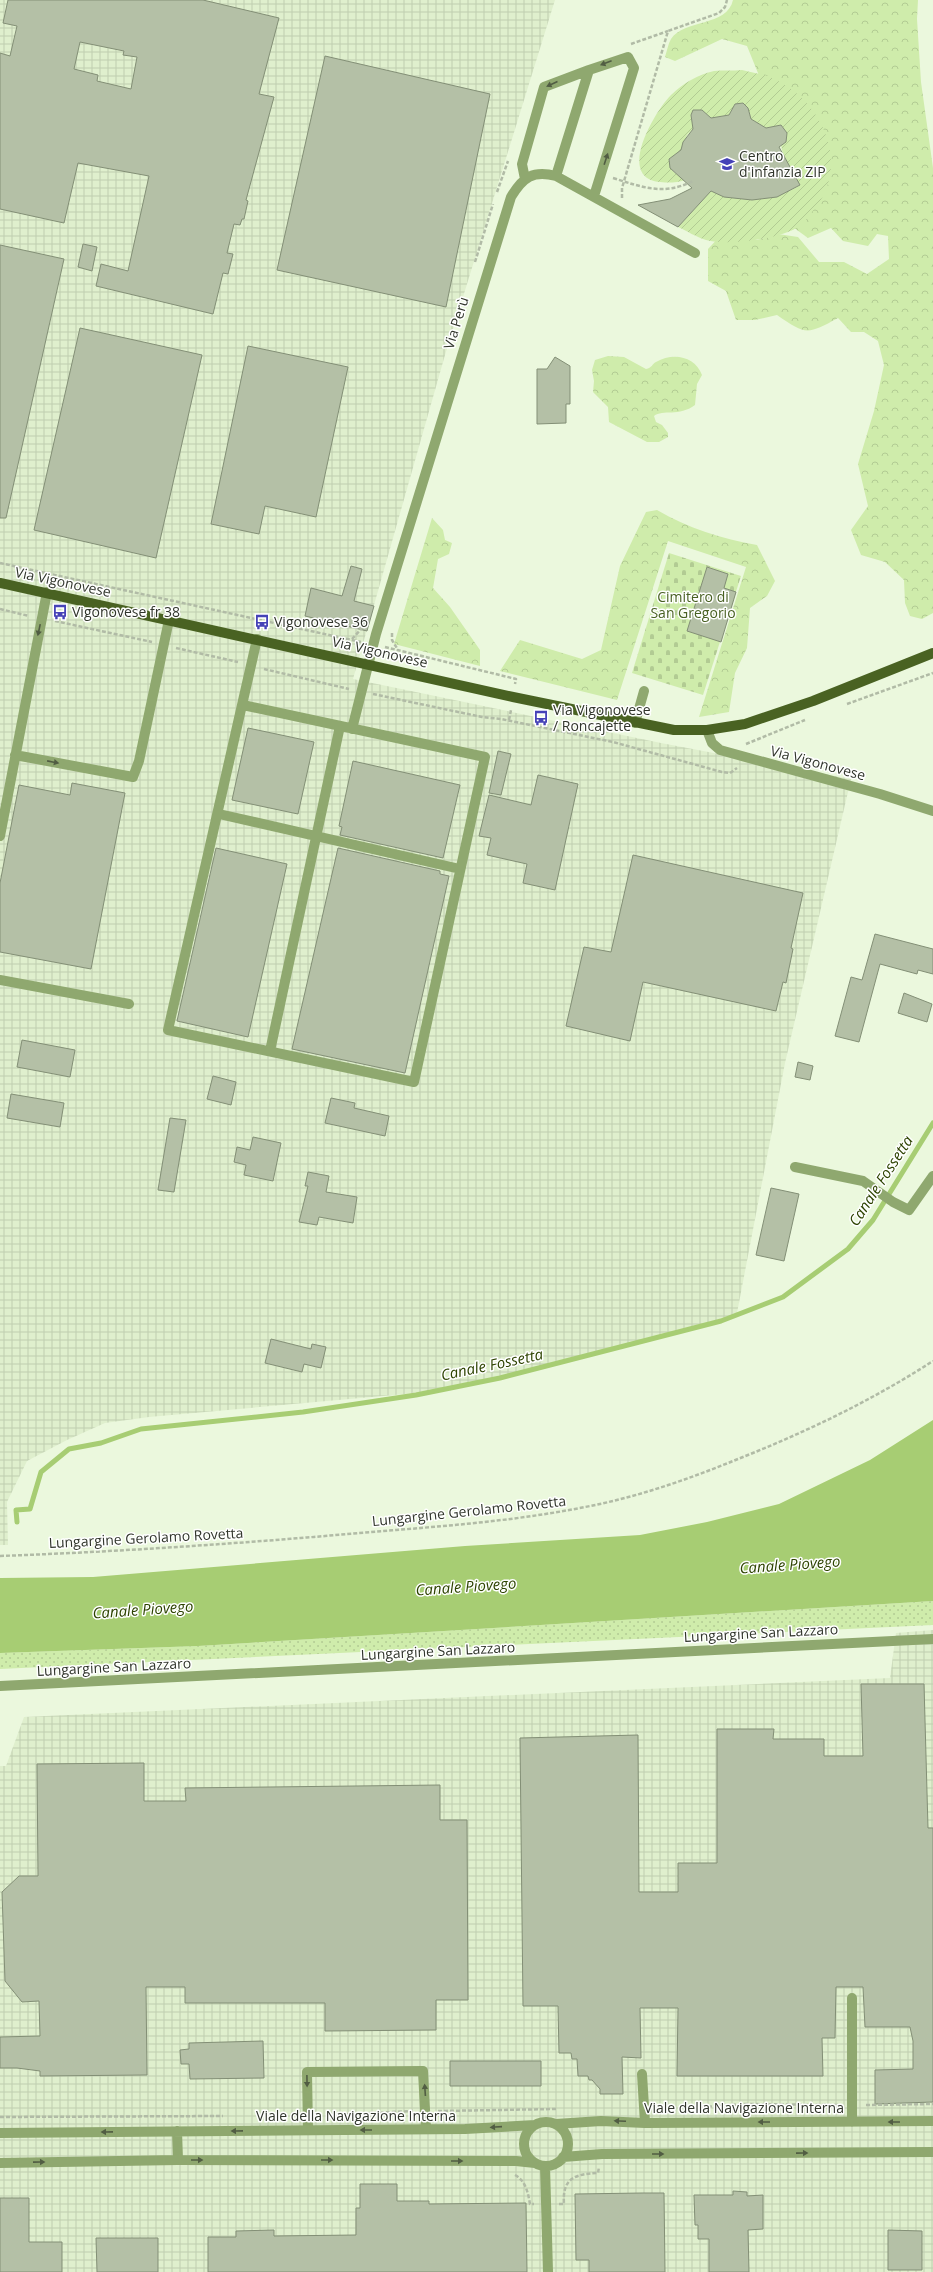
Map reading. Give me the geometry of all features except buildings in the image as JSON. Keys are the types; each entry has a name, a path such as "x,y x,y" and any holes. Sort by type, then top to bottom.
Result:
{"main road":[{"name":"Via Vigonovese","path":"0,583 47,592 635,723 674,730 707,730 745,724 933,653"}],"street":[{"path":"594,196 634,68 628,57 544,87 522,164 525,179 537,173 556,176 695,254"},
{"path":"556,176 589,70"},
{"name":"Via Perù","path":"352,729 373,645 510,197 525,179"},
{"path":"0,836 47,592"},
{"path":"15,755 133,777 139,761 169,620"},
{"path":"243,705 485,757 414,1082 168,1030 219,814 257,639"},
{"path":"635,723 644,690"},
{"path":"270,1052 340,726"},
{"name":"Via Vigonovese","path":"707,730 712,743 726,752 880,794 933,811"},
{"path":"219,814 317,835 460,869"},
{"path":"0,980 129,1004"},
{"path":"795,1167 863,1181 893,1202 909,1210 933,1176"},
{"name":"Lungargine San Lazzaro","path":"0,1686 436,1665 933,1638"},
{"path":"852,1998 852,2122"},
{"path":"308,2130 307,2072 423,2072 426,2129"},
{"path":"642,2074 645,2123"},
{"name":"Viale della Navigazione Interna","path":"0,2133 426,2129 535,2125 543,2122 556,2124 601,2121 645,2123 933,2121"},
{"path":"0,2163 178,2160 516,2161 546,2166 556,2163 563,2157 567,2150 567,2138 564,2131 556,2124"},
{"path":"535,2125 528,2131 524,2146 529,2159 535,2163"},
{"path":"177,2131 178,2160"},
{"path":"563,2157 602,2154 933,2152"},
{"path":"546,2166 548,2272"}],"path":[{"path":"625,202 622,198 625,182 668,31 719,13 725,7 727,0"},
{"path":"601,174 644,189 682,187 693,181"},
{"path":"0,563 398,650 516,679"},
{"path":"0,609 32,616"},
{"path":"51,620 156,643"},
{"path":"391,629 392,640 398,650"},
{"path":"171,647 241,663"},
{"path":"271,671 351,689"},
{"path":"843,705 933,673"},
{"path":"373,694 482,718 505,719 613,742 722,772 730,773 735,771 738,766"},
{"path":"742,749 748,742 807,718"},
{"name":"Lungargine Gerolamo Rovetta","path":"0,1556 151,1550 472,1523 548,1514 587,1507 626,1498 700,1474 784,1441 864,1403 933,1361"},
{"path":"684,2108 744,2104 933,2104"},
{"path":"331,2115 426,2111 562,2109"},
{"path":"0,2117 230,2116"},
{"path":"512,2174 520,2178 527,2189 530,2204 564,2204 563,2192 568,2182 577,2175 598,2173 602,2154"}],"shaded area":[{"path":"0,0 555,0 445,355 353,679 661,743 851,779 785,1063 737,1313 721,1319 500,1376 417,1393 149,1417 105,1423 67,1440 27,1461 7,1502 8,1545 0,1545"},
{"path":"933,1630 933,2272 0,2272 0,1766 6,1766 24,1717 890,1678 896,1633"}],"green space":[{"path":"733,0 918,0 917,19 921,82 933,168 933,613 922,619 910,616 905,603 904,580 885,562 861,555 851,530 868,506 858,464 874,411 884,365 878,341 864,332 851,332 838,318 813,330 801,329 777,315 755,320 736,320 726,291 708,281 708,249 722,234 757,240 778,234 798,237 819,262 844,262 867,274 889,259 888,236 877,234 868,246 843,241 831,228 808,238 790,225 826,188 762,83 747,46 722,39 675,61 665,57 671,39 677,33 685,28 723,15 729,9"},
{"path":"742,70 774,79 792,89 807,103 819,119 827,137 831,156 830,175 824,194 807,219 800,226 791,231 768,238 740,242 716,242 695,236 678,227 711,191 733,198 756,199 779,195 800,185 788,163 785,165 781,145 786,141 787,133 781,125 766,128 751,119 748,108 743,103 735,104 729,115 711,118 702,110 693,110 691,115 693,129 687,135 681,150 669,159 670,168 675,173 685,173 690,178 679,182 660,182 647,178 640,169 639,157 643,143 656,115 675,91 685,83 708,72"},
{"path":"608,356 624,357 646,369 669,357 683,358 689,360 699,369 702,375 697,384 695,405 683,411 662,413 654,416 656,422 662,425 668,433 668,437 659,442 647,442 609,422 608,407 593,392 594,381 592,370 595,360"},
{"path":"657,510 706,532 731,540 757,545 775,581 767,596 750,608 747,648 735,673 729,712 699,717 746,567 668,541 617,700 500,671 520,640 582,659 601,650 620,566 646,512"},
{"path":"432,518 443,530 445,540 452,543 449,554 438,559 433,588 450,607 480,650 480,666 394,644"},
{"name":"Cimitero di San Gregorio","path":"669,553 741,576 703,695 632,673"},
{"path":"933,1601 933,1625 0,1669 0,1653 198,1646"}],"water":[{"name":"Canale Piovego","path":"933,1420 933,1601 198,1646 0,1653 0,1578 93,1577 465,1546 640,1535 707,1522 779,1504 870,1460"}],"waterway":[{"name":"Canale Fossetta","path":"17,1522 16,1510 30,1509 41,1472 69,1449 101,1443 141,1429 303,1412 416,1395 500,1378 721,1321 783,1297 848,1249 873,1220 933,1123"}],"place":[{"name":"Centro d'infanzia ZIP","path":"727,164"},
{"name":"Vigonovese fr 38","path":"60,612"},
{"name":"Vigonovese 36","path":"262,622"},
{"name":"Via Vigonovese / Roncajette","path":"541,718"}]}
